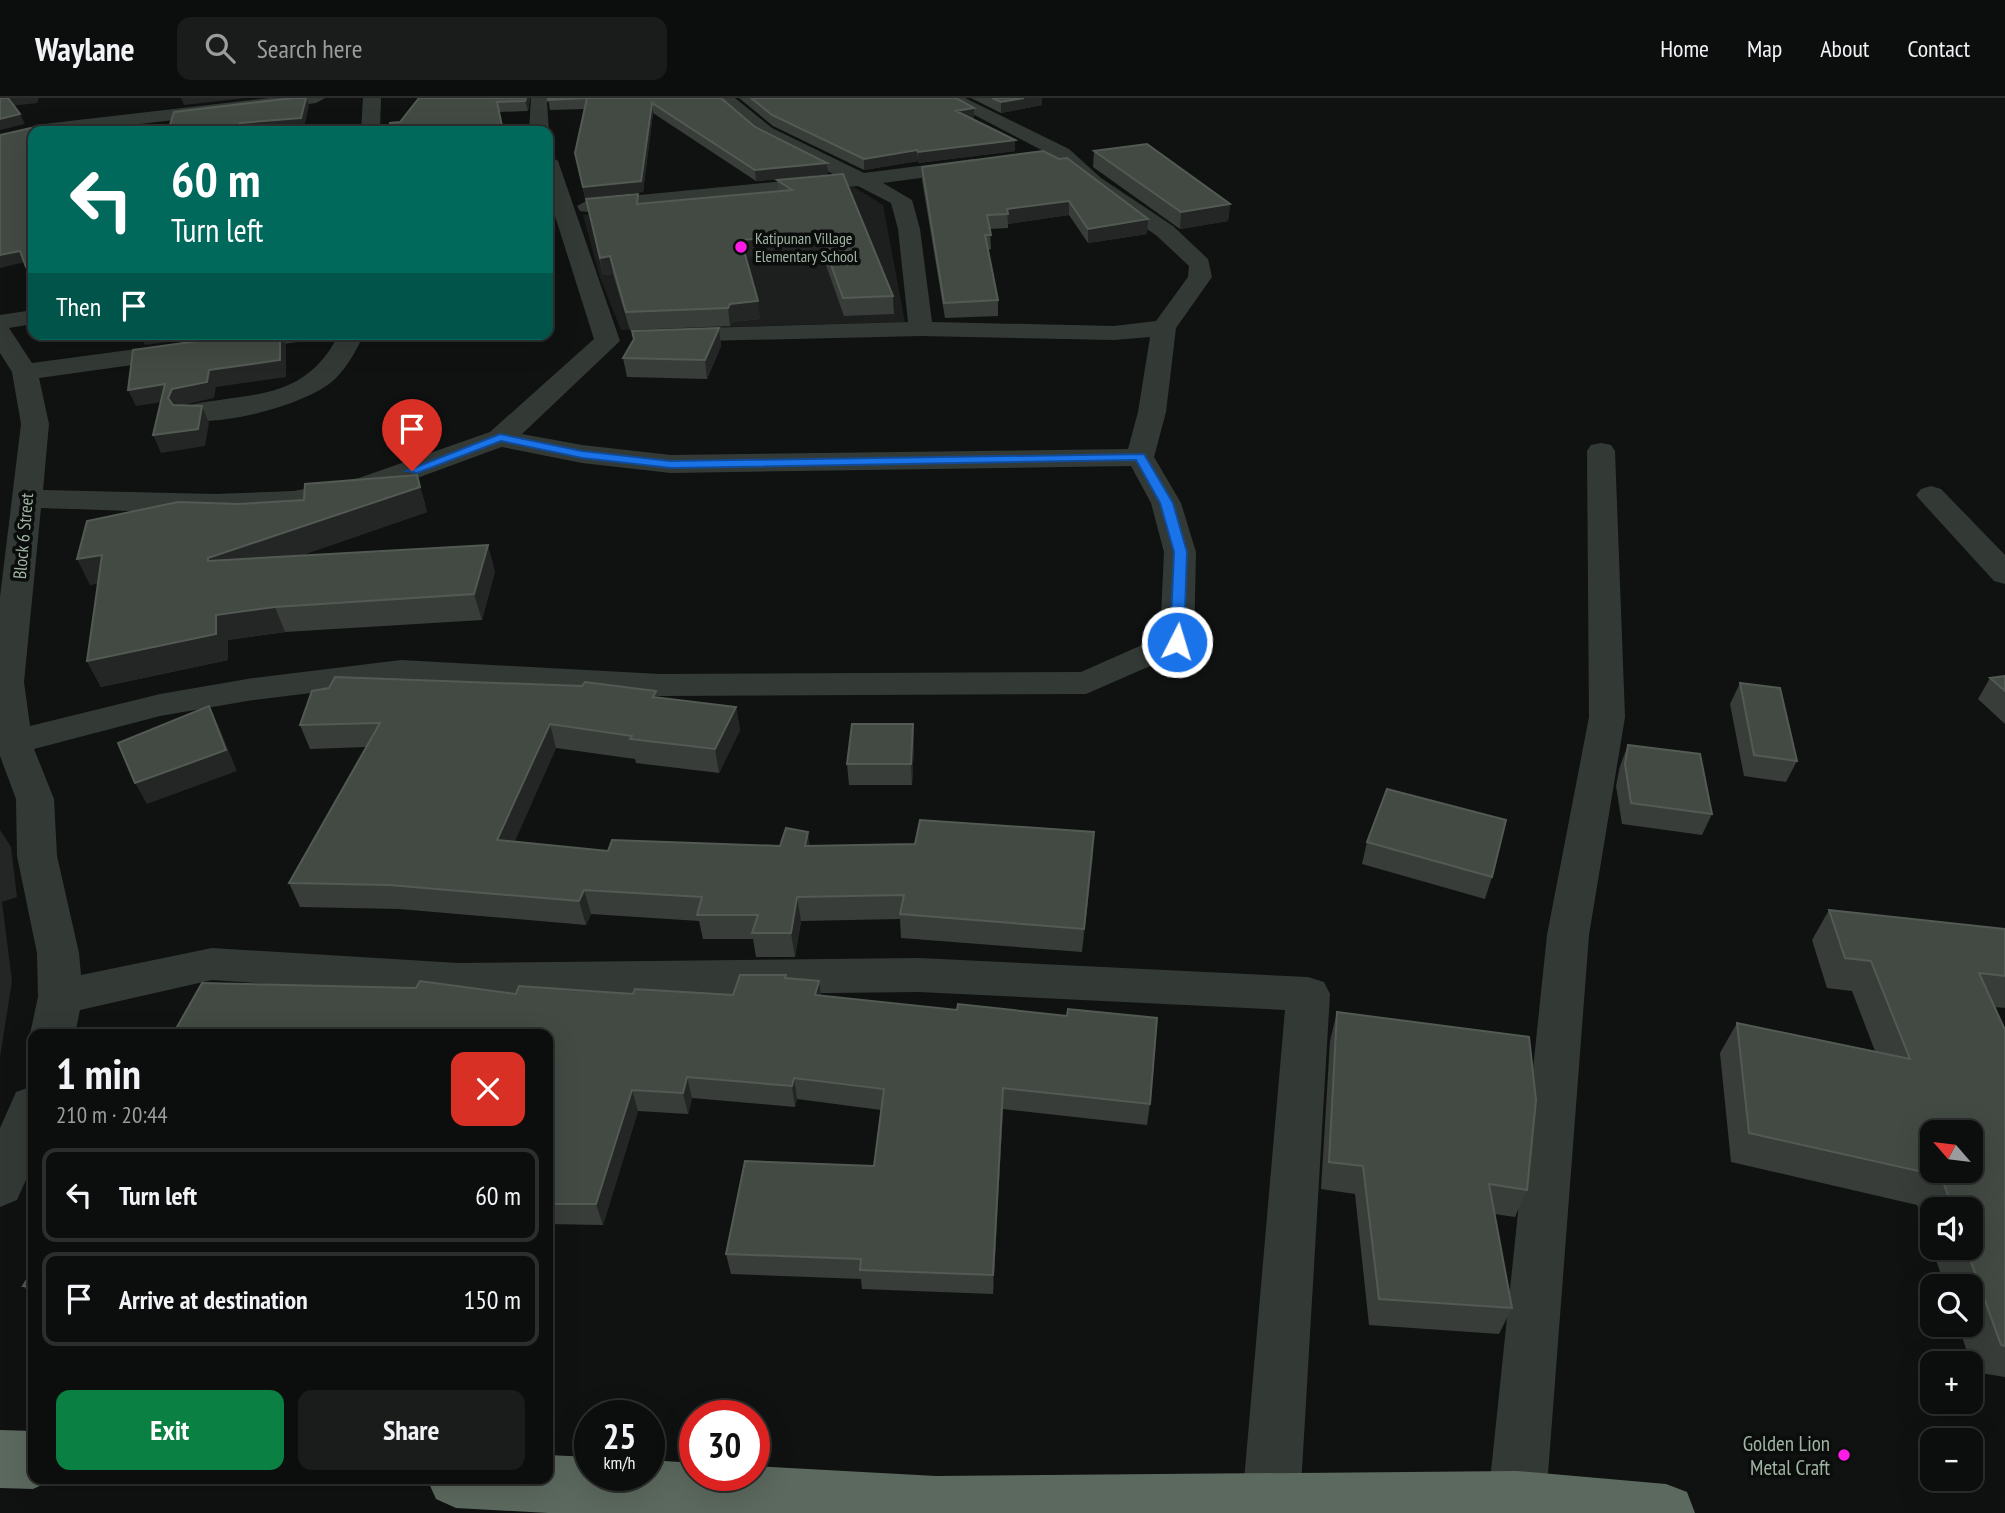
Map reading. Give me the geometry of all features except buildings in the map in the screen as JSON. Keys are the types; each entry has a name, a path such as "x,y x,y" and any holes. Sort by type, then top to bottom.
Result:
{"highway":[{"path":"0,1458 28,1460"},
{"path":"548,1484 936,1505 1517,1500 1667,1513"}],"street":[{"path":"57,124 153,107 168,122 248,101 280,102 316,98"},
{"path":"372,98 372,126"},
{"path":"540,126 538,102 542,98"},
{"path":"724,98 765,132 901,200 909,229 921,328"},
{"path":"13,742 160,705 253,689 401,671 660,685 1086,683 1177,642 1180,552 1166,503 1140,457 1152,412 1164,328 1200,277 1200,264 1165,231 1094,182 1062,153 951,98"},
{"path":"275,122 280,102"},
{"path":"12,135 28,132"},
{"path":"1022,158 1062,153"},
{"path":"561,209 860,180 995,162"},
{"path":"553,179 561,209 600,311 629,340"},
{"path":"0,322 28,318"},
{"path":"26,499 215,503 294,500 366,485 500,438 541,404 629,340 921,328 1114,333 1164,328"},
{"name":"Block 6 Street","path":"0,333 35,424 7,682 13,742 35,799 37,856 58,953 57,1016"},
{"path":"15,368 254,340"},
{"path":"191,413 264,405 294,395 320,381 346,349 350,340"},
{"path":"500,438 582,454 671,464 1140,457"},
{"path":"1517,1500 1568,935 1606,717 1601,451"},
{"path":"1931,495 2005,574"},
{"path":"57,1016 212,964 458,980 919,975 1308,994 1271,1504"},
{"path":"0,1185 28,1118"}],"shaded area":[{"name":"Katipunan Village Elementary School","path":"854,187 883,205 905,322 621,330 600,278 583,215"}],"place":[{"name":"Katipunan Village Elementary School","path":"741,247"},
{"name":"Golden Lion Metal Craft","path":"1844,1455"}],"route":[{"path":"412,471 500,438 582,454 671,464 1140,457 1166,503 1180,552 1177,642"}]}
